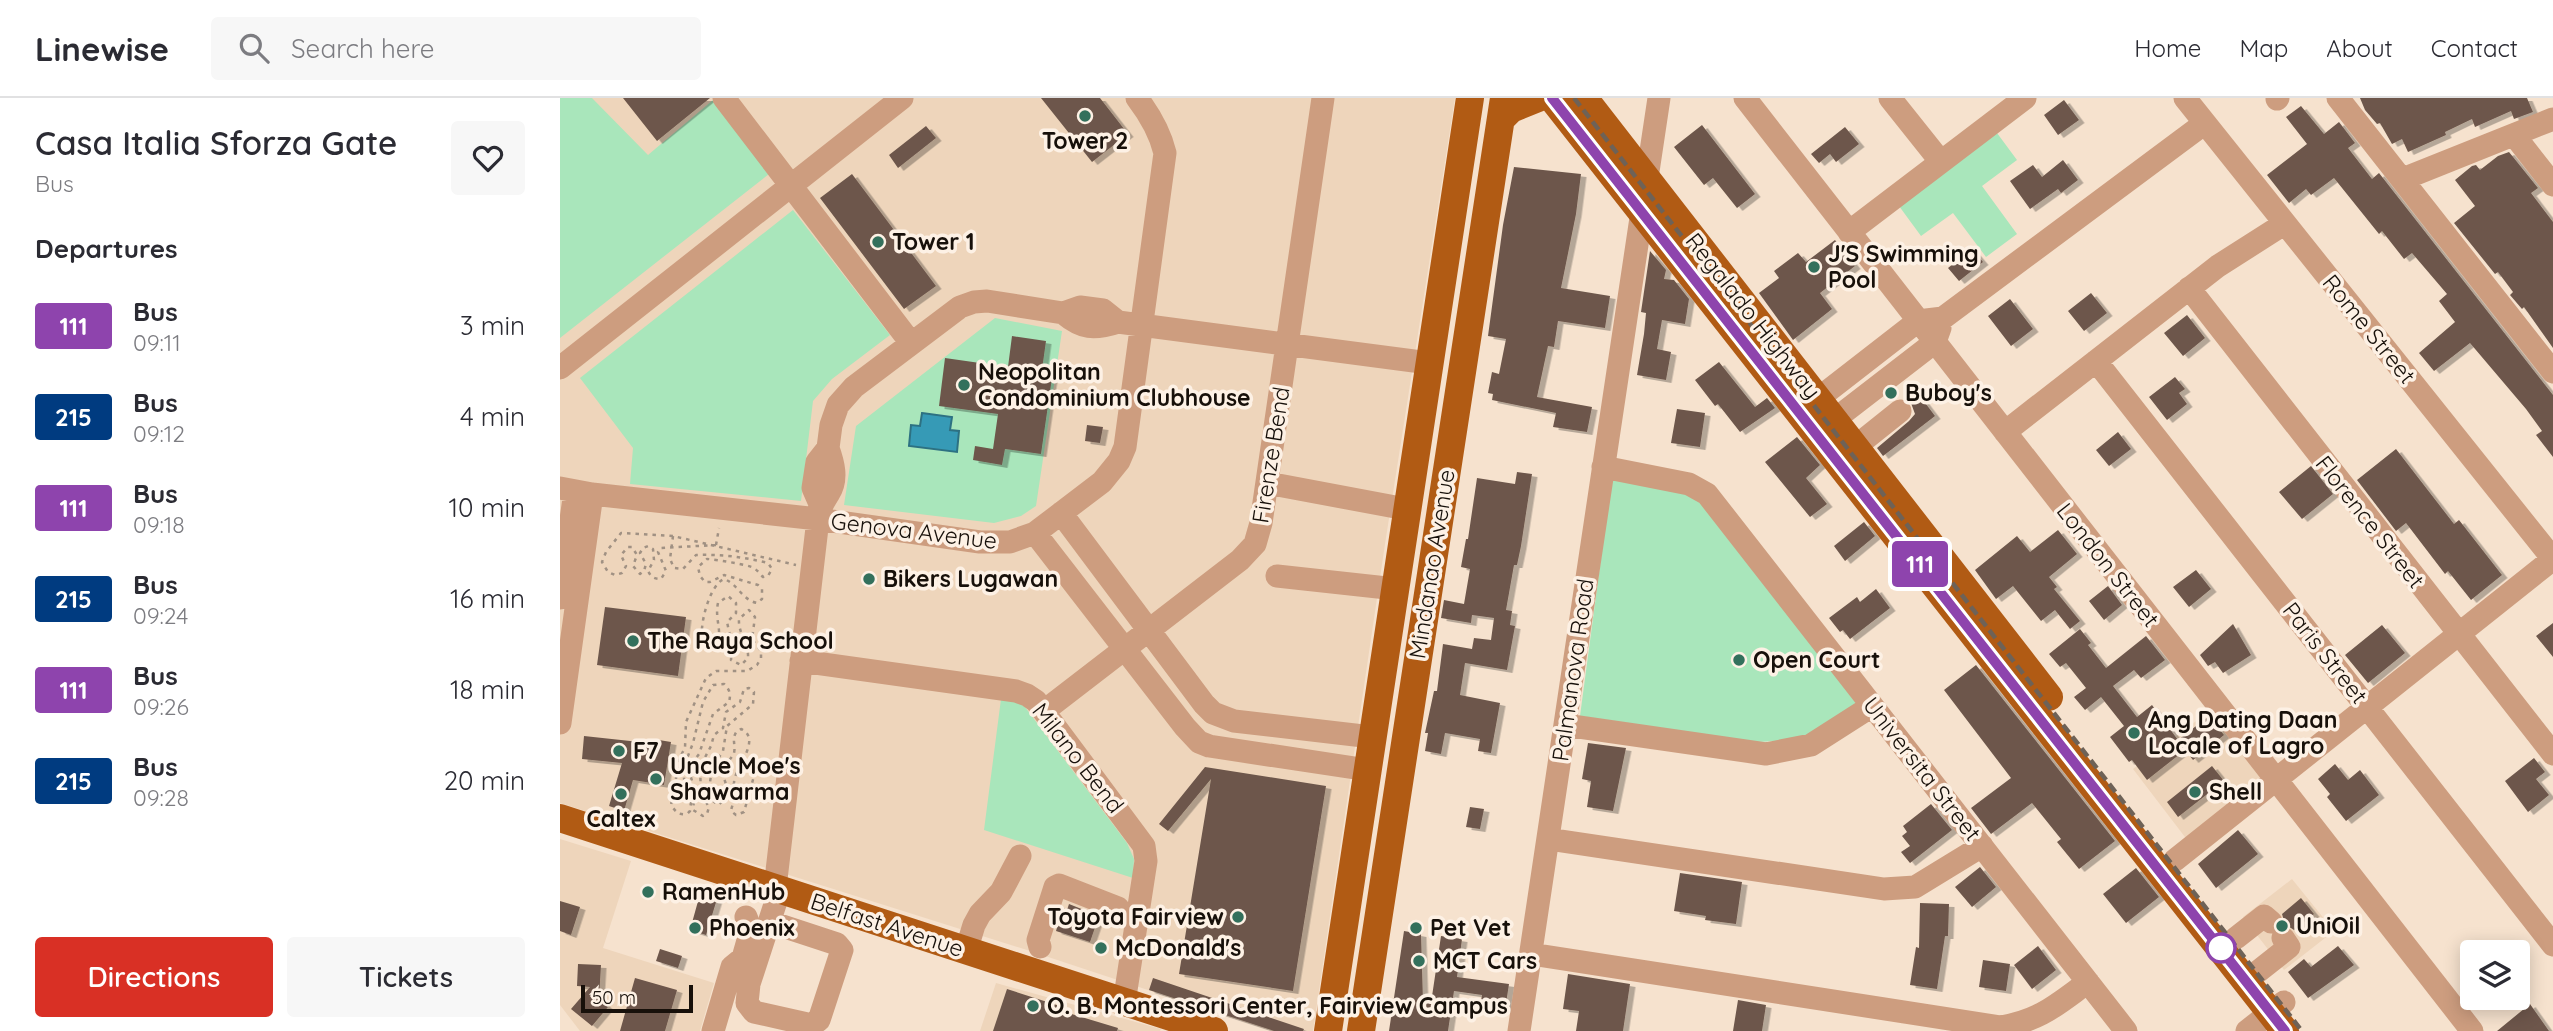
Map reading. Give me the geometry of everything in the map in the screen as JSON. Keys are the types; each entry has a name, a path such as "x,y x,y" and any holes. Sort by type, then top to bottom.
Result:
{"main road":[{"name":"Mindanao Avenue","path":"1328,1031 1470,98"},
{"path":"1502,108 1511,109 1538,98"},
{"name":"Regalado Highway","path":"1552,98 1641,211 1827,409 2165,857 2236,938 2253,975"},
{"name":"Regalado Highway","path":"1584,98 1827,409 2287,1022"},
{"name":"Mindanao Avenue","path":"1361,1031 1502,108"},
{"name":"Belfast Avenue","path":"560,817 1124,1003 1171,1024 1214,1031"}],"street":[{"path":"724,98 911,344"},
{"path":"560,368 902,98"},
{"name":"Genova Avenue","path":"576,491 819,511 980,542 1010,542 1035,533 1102,482 1119,461 1125,447 1165,153 1162,138 1137,98"},
{"name":"Firenze Bend","path":"1044,710 1248,553 1259,534 1323,98"},
{"name":"Palmanova Road","path":"1519,1031 1659,98"},
{"name":"London Street","path":"1745,98 2472,1031"},
{"path":"1890,98 1941,162"},
{"path":"1849,232 2025,98"},
{"name":"Rome Street","path":"2185,98 2553,559"},
{"path":"2338,98 2553,372"},
{"path":"2403,179 2553,119"},
{"path":"1827,409 1918,321 1943,318 2205,123"},
{"path":"2514,135 2553,185"},
{"path":"2005,432 2189,288 2243,249 2284,224"},
{"name":"Florence Street","path":"2189,288 2553,754"},
{"path":"770,922 837,944 842,950 819,1020 812,1025 754,1012 747,1003 749,984 770,922 770,886 790,758 819,511 831,491 833,477 834,464 828,448 831,425 838,405 854,387 950,313 974,302 987,301 1063,313 1077,324 1100,328 1118,322 1429,363"},
{"path":"1827,409 1935,342 1943,318"},
{"name":"Paris Street","path":"2096,361 2553,946"},
{"path":"1855,447 1900,411"},
{"name":"Universita Street","path":"1603,467 1689,484 1707,494 2126,1031"},
{"path":"1267,483 1406,509"},
{"path":"560,598 576,491"},
{"path":"560,723 576,491"},
{"path":"1061,513 1148,631 1213,713 1224,719 1373,737"},
{"path":"1035,533 1199,742 1209,746 1368,770"},
{"path":"2165,857 2275,781 2553,559"},
{"path":"1277,576 1396,589"},
{"name":"Milano Bend","path":"801,661 1016,691 1027,695 1044,710 1134,830 1146,853 1124,1003"},
{"path":"1565,725 1766,754 1811,745 1872,706"},
{"path":"1548,839 1884,889 1915,887 1982,846"},
{"path":"966,951 980,914 1001,892 1020,856"},
{"path":"1040,947 1038,940 1055,887 1059,885 1118,908"},
{"path":"713,1031 732,967 743,958 751,930 746,917 770,886"},
{"path":"2236,938 2264,916 2289,947 2253,975"},
{"path":"1531,954 2001,1027 2026,1022 2049,1010 2088,982"},
{"path":"2247,1031 2287,1022"}],"path":[{"path":"716,545 672,549 666,547 658,552 666,571 661,579 650,576 648,571 654,555 653,549 648,546 640,553 646,564 640,574 633,566 637,555 632,547 623,550 621,555 626,566 622,573 615,575 608,572 602,562 606,552 621,533 673,536 716,545 812,568"},
{"path":"673,536 670,559 674,568 683,569 696,555 716,555 760,561 768,563 772,569 768,576 763,577 754,567 713,559 701,562 698,567 699,576 705,582 724,575 758,585 762,589 762,599 757,603 746,598 731,582 724,579 717,582 711,591 700,634 703,642 708,644 714,645 719,640 716,611 718,603 728,596 736,603 736,613 727,622 732,645 731,660 741,665 748,658 746,645 738,630 739,619 748,610 755,617 752,639 761,651 761,658 757,665 747,671 716,671 706,678 685,722 685,748 680,757 671,805 676,813 681,815 690,811 691,802 685,787 683,769 696,734 703,702 713,685 724,684 731,696 729,702 713,714 699,754 693,762 690,774 695,791 693,810 698,815 707,814 709,807 701,794 700,767 714,735 723,728 726,712 740,702 744,689 749,688 754,692 753,704 727,726 723,751 712,768 708,797 718,805 729,796 724,767 734,753 733,737 737,730 747,732 750,737 733,782 735,794 731,811 736,815 744,812 759,767 768,760 790,758"}],"shaded area":[{"path":"560,98 1455,98 1313,1031 1272,1031 1027,950 560,803"},
{"path":"2212,709 2267,780 2188,841 2133,769"},
{"path":"560,839 631,861 603,948 714,983 700,1031 580,1031 560,1005"},
{"path":"2292,879 2334,931 2284,970 2243,917"},
{"name":"O. B. Montessori Center, Fairview Campus","path":"996,983 1161,1029 980,1031"}],"green space":[{"path":"560,98 592,98 648,155 713,100 769,174 560,338"},
{"path":"1997,133 2017,160 1982,186 2017,234 1986,257 1953,213 1921,236 1899,206"},
{"path":"793,210 890,335 832,379 813,401 801,501 630,484 633,448 580,378"},
{"path":"995,318 1062,331 1036,506 1021,516 994,523 844,505 856,426"},
{"path":"1612,476 1702,498 1859,707 1807,739 1758,742 1580,716"},
{"path":"1001,699 1017,701 1025,707 1127,843 1134,859 1133,878 984,830"}],"water":[{"path":"922,413 952,417 950,430 959,431 957,452 909,446 911,425 920,426"}],"building":[{"path":"623,98 710,98 657,141"},
{"name":"Tower 2","path":"1041,98 1100,98 1128,134 1092,162"},
{"path":"2360,98 2527,98 2533,112 2514,119 2511,111 2475,127 2472,119 2445,132 2446,135 2408,152 2402,139 2392,144 2380,123 2377,124 2365,110"},
{"path":"2064,100 2079,120 2058,135 2044,115"},
{"path":"2301,106 2324,134 2339,122 2355,143 2348,148 2372,179 2379,173 2553,395 2553,457 2536,435 2542,431 2526,409 2470,343 2434,371 2419,353 2455,322 2439,301 2447,294 2412,253 2404,259 2382,231 2379,234 2334,178 2311,195 2306,189 2289,203 2267,175 2307,144 2286,117"},
{"path":"1702,125 1755,194 1737,208 1713,178 1704,185 1674,147"},
{"path":"926,126 936,138 898,168 889,155"},
{"path":"1845,127 1859,144 1836,162 1830,154 1819,163 1811,154"},
{"path":"2509,152 2538,188 2531,193 2553,222 2553,348 2524,307 2522,309 2510,295 2513,292 2498,272 2495,274 2454,223 2475,206 2455,180 2472,166 2476,165 2480,170 2498,156"},
{"path":"2063,160 2078,180 2061,193 2058,189 2030,209 2010,181 2033,165 2042,177"},
{"path":"1514,167 1581,174 1561,288 1610,296 1605,328 1558,321 1554,347 1548,346 1537,397 1592,407 1587,432 1553,427 1556,413 1492,400 1493,394 1488,393 1492,372 1499,374 1506,339 1488,336"},
{"name":"Tower 1","path":"852,174 936,286 904,309 820,198"},
{"path":"1835,240 1855,266 1820,293 1832,309 1793,340 1759,293 1779,278 1774,271 1798,253 1806,262"},
{"path":"1972,249 1983,262 1959,281 1948,268"},
{"path":"1650,251 1666,270 1664,279 1674,280 1689,299 1685,324 1662,320 1657,349 1671,352 1666,380 1637,375 1644,334 1646,313 1641,312"},
{"path":"2091,293 2107,313 2084,331 2068,311"},
{"path":"2010,299 2033,329 2011,346 1988,316"},
{"path":"2187,315 2205,338 2183,356 2164,333"},
{"path":"1012,336 1046,341 1041,377 1052,378 1041,454 1005,449 1002,465 973,460 975,446 993,449 998,414 939,406 945,358 1008,367"},
{"path":"1719,362 1755,407 1767,398 1775,408 1740,432 1695,380"},
{"path":"2175,377 2185,389 2179,393 2187,404 2167,420 2149,397"},
{"path":"1920,396 1935,416 1883,456 1877,448 1915,414 1911,403"},
{"path":"1677,409 1705,413 1700,447 1671,443"},
{"path":"1087,425 1103,427 1100,443 1085,441"},
{"path":"2118,432 2131,449 2109,466 2096,450"},
{"path":"1797,437 1820,465 1806,478 1827,504 1810,517 1765,462"},
{"path":"2396,449 2454,524 2459,520 2502,575 2471,600 2448,571 2445,574 2406,523 2396,531 2357,480"},
{"path":"2311,466 2333,494 2302,519 2279,492"},
{"path":"1517,472 1532,474 1521,546 1517,565 1514,565 1506,610 1512,611 1510,625 1515,626 1507,670 1465,663 1460,695 1500,703 1491,753 1478,751 1480,739 1445,733 1441,754 1425,751 1428,733 1425,733 1434,691 1437,691 1443,644 1472,649 1474,638 1491,640 1494,618 1472,615 1471,623 1441,618 1444,600 1464,604 1470,569 1461,567 1477,478 1515,484"},
{"path":"1864,522 1875,536 1845,561 1834,546"},
{"path":"2058,530 2077,554 2049,577 2057,587 2054,589 2080,621 2070,629 2055,610 2041,621 2013,586 1996,599 1975,570 2017,536 2030,552"},
{"path":"2196,570 2211,589 2189,607 2173,587"},
{"path":"2108,586 2122,605 2104,620 2089,601"},
{"path":"1876,589 1890,608 1850,639 1843,630 1840,632 1829,618 1857,597 1860,602"},
{"name":"The Raya School","path":"605,607 686,617 678,676 597,665"},
{"path":"2553,623 2553,657 2536,636"},
{"path":"2233,624 2251,655 2223,673 2215,662 2208,666 2200,655"},
{"path":"2382,625 2405,653 2368,683 2345,655"},
{"path":"2080,629 2091,643 2088,645 2106,668 2146,636 2165,660 2141,678 2134,670 2113,686 2137,717 2152,705 2178,740 2209,716 2224,735 2193,760 2185,750 2147,780 2110,737 2124,726 2101,697 2085,710 2074,697 2086,688 2066,663 2060,667 2049,654"},
{"path":"1976,665 2115,841 2079,869 2057,842 2061,839 2032,803 1991,834 1971,808 2011,778 1944,690"},
{"path":"584,736 658,744 659,740 671,742 664,785 633,780 624,811 609,806 622,763 582,759"},
{"path":"1588,743 1626,748 1613,811 1587,807 1591,781 1582,779"},
{"path":"2534,758 2545,772 2536,779 2549,795 2528,812 2505,781"},
{"path":"2335,764 2348,780 2360,770 2379,795 2346,821 2327,797 2330,794 2318,779"},
{"name":"Shell","path":"2212,766 2224,781 2178,817 2167,802"},
{"path":"1205,767 1326,786 1293,991 1179,974 1211,779 1168,831 1159,824"},
{"path":"1931,804 1952,830 1910,863 1901,852 1910,846 1902,836 1907,832 1903,826"},
{"path":"1470,807 1484,809 1480,829 1466,827"},
{"path":"2238,830 2258,854 2216,888 2198,864"},
{"path":"1980,867 1996,887 1972,907 1955,887"},
{"path":"2136,868 2159,897 2126,923 2103,894"},
{"path":"1680,873 1742,882 1736,924 1705,920 1706,916 1674,911"},
{"path":"700,894 717,899 706,935 690,930"},
{"path":"2301,898 2314,914 2294,930 2285,924 2282,914"},
{"path":"560,901 580,907 571,935 560,931"},
{"path":"1920,903 1949,904 1948,936 1945,936 1937,989 1910,985 1916,947 1919,948"},
{"path":"1069,904 1099,916 1090,942 1056,931 1063,908 1067,910"},
{"path":"1404,931 1421,934 1423,1002 1431,1003 1441,936 1462,939 1457,977 1509,984 1505,1010 1480,1007 1482,995 1454,991 1448,1031 1389,1031"},
{"path":"2038,946 2056,970 2032,989 2014,965"},
{"path":"2338,946 2354,965 2308,998 2288,972 2304,959 2311,967"},
{"path":"660,949 682,956 678,968 656,961"},
{"path":"1983,960 2010,964 2006,991 1979,987"},
{"path":"578,964 601,965 599,999 608,1007 592,1026 571,1009 590,987 577,986"},
{"path":"1568,974 1630,984 1623,1031 1576,1031 1579,1011 1563,1009"},
{"path":"635,978 677,990 665,1031 620,1031"},
{"path":"1153,978 1304,1029 1274,1031 1149,990"},
{"name":"O. B. Montessori Center, Fairview Campus","path":"1007,989 1066,1008 1065,1012 1118,1028 1117,1031 993,1031"},
{"path":"1738,1000 1766,1005 1762,1031 1733,1031"},
{"path":"2530,1004 2549,1031 2497,1031 2523,1010 2530,1010"}],"railway":[{"path":"1574,98 2302,1031"}],"bus line":[{"name":"111","path":"1552,98 2285,1031"}],"place":[{"name":"Tower 2","path":"1085,116"},
{"name":"Tower 1","path":"878,242"},
{"name":"J'S Swimming Pool","path":"1814,267"},
{"name":"Neopolitan Condominium Clubhouse","path":"964,385"},
{"name":"Buboy's","path":"1891,393"},
{"name":"Bikers Lugawan","path":"869,579"},
{"name":"The Raya School","path":"633,641"},
{"name":"Open Court","path":"1739,660"},
{"name":"Ang Dating Daan Locale of Lagro","path":"2134,733"},
{"name":"F7","path":"619,751"},
{"name":"Uncle Moe's Shawarma","path":"656,779"},
{"name":"Shell","path":"2195,792"},
{"name":"Caltex","path":"621,794"},
{"name":"RamenHub","path":"648,892"},
{"name":"Toyota Fairview","path":"1238,917"},
{"name":"UniOil","path":"2282,926"},
{"name":"Phoenix","path":"695,928"},
{"name":"Pet Vet","path":"1416,928"},
{"name":"McDonald's","path":"1101,948"},
{"name":"MCT Cars","path":"1419,961"},
{"name":"O. B. Montessori Center, Fairview Campus","path":"1033,1006"}]}
